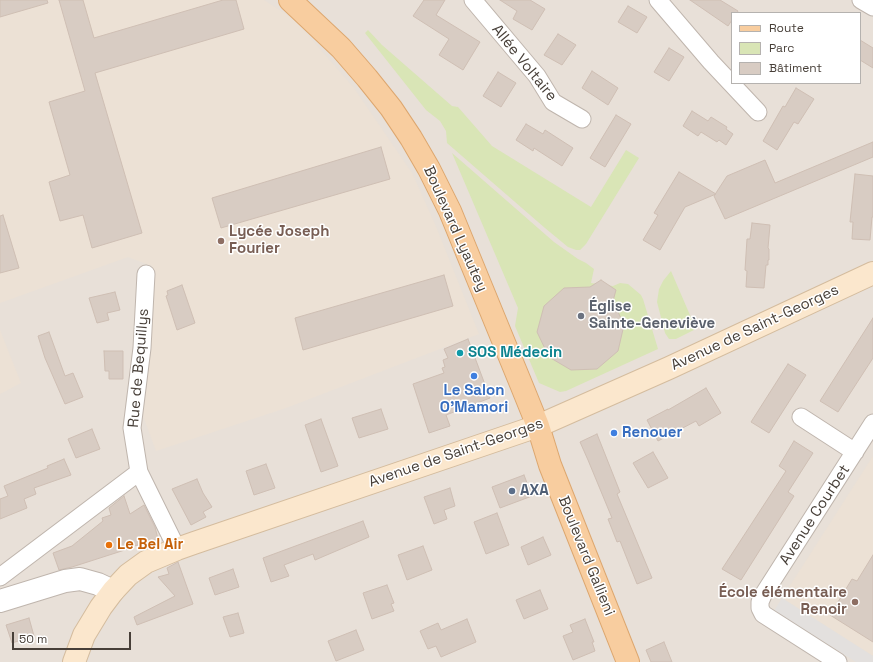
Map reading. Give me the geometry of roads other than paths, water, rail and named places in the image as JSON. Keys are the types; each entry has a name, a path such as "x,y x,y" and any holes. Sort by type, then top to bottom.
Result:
{"main road":[{"name":"Boulevard Lyautey","path":"298,3 367,78 391,108 422,157 450,211 538,426"},
{"name":"Avenue de Saint-Georges","path":"74,662 84,635 96,614 113,590 128,575 146,562 176,549 538,426 676,364 873,272"},
{"name":"Boulevard Gallieni","path":"538,426 550,465 628,662"}],"street":[{"name":"Allée Voltaire","path":"473,0 537,76 553,102 582,119"},
{"path":"658,0 731,83"},
{"path":"861,0 873,7"},
{"path":"732,84 758,112"},
{"name":"Rue de Bequillys","path":"146,274 142,348 132,428 139,472 176,549"},
{"path":"801,417 855,452"},
{"name":"Avenue Courbet","path":"838,662 763,614 760,608 760,602 873,423"},
{"path":"0,577 139,472"},
{"path":"0,601 65,581 80,579 113,590"}],"place":[{"name":"Lycée Joseph Fourier","path":"221,241"},
{"name":"Église Sainte-Geneviève","path":"581,316"},
{"name":"SOS Médecin","path":"460,353"},
{"name":"Le Salon O'Mamori","path":"474,376"},
{"name":"Renouer","path":"614,433"},
{"name":"AXA","path":"512,491"},
{"name":"Le Bel Air","path":"109,545"},
{"name":"École élémentaire Renoir","path":"855,602"}]}
